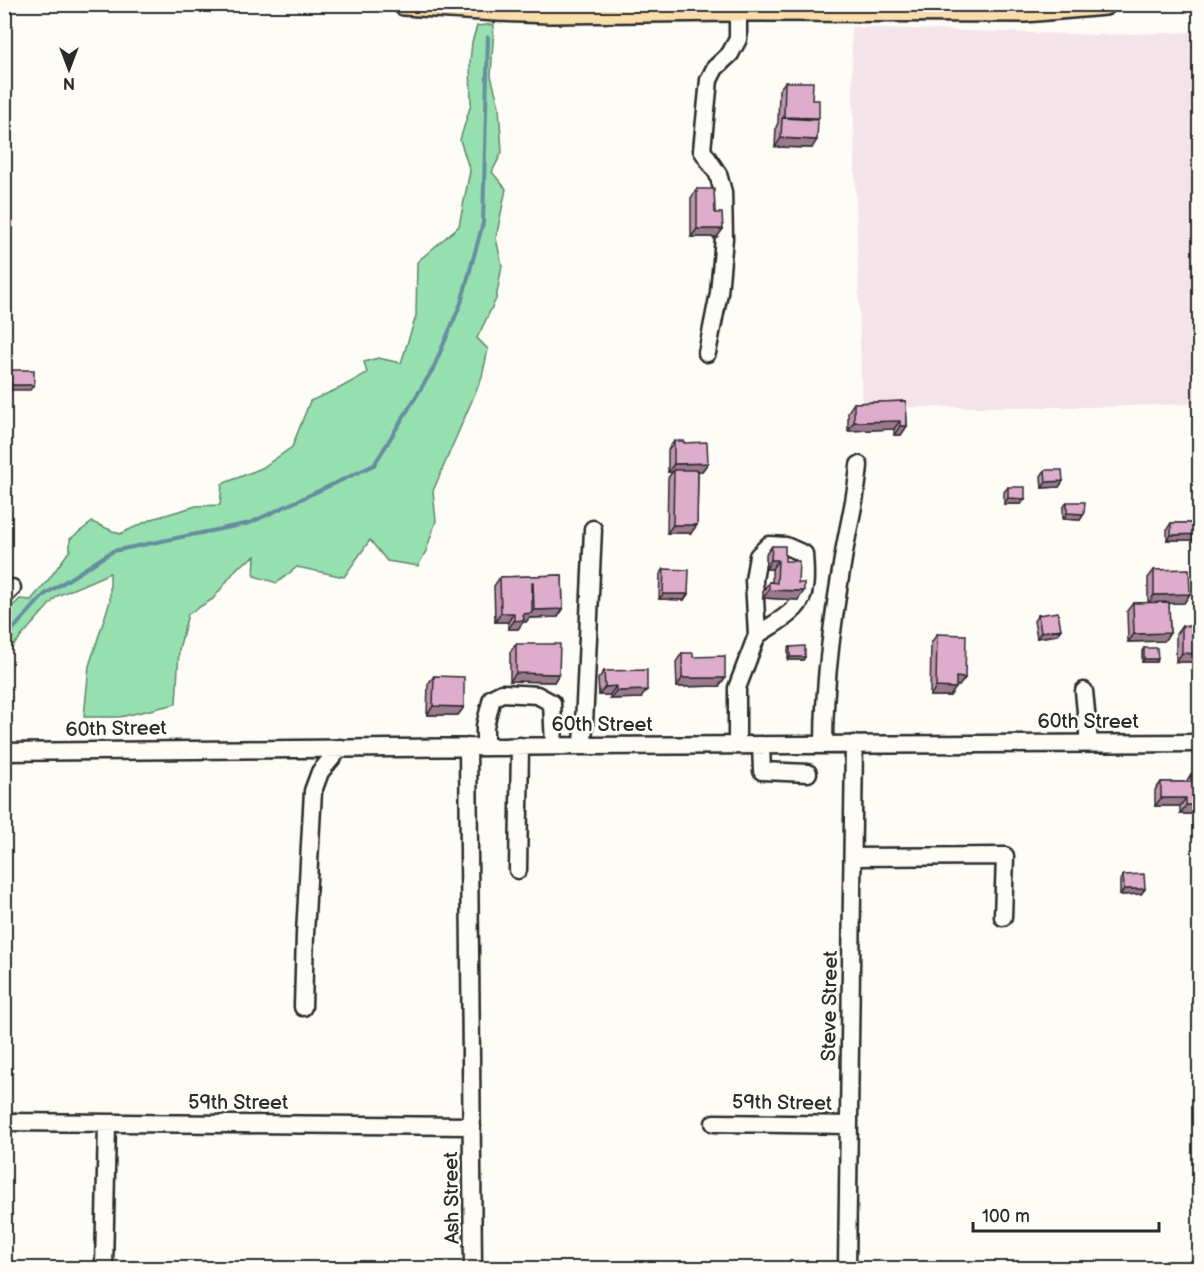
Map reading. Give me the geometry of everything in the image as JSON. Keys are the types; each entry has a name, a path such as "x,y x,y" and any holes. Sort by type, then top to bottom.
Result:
{"main road":[{"path":"404,4 550,12 738,10 787,7 1025,11 1105,4"}],"street":[{"path":"707,353 719,293 724,238 723,192 718,174 702,150 710,80 715,69 730,54 738,39 738,10"},
{"path":"824,744 826,685 845,546 857,490 859,465"},
{"path":"583,746 592,529"},
{"path":"737,745 737,688 757,635 754,580 758,556 769,545 786,546 804,554 805,574 802,597 796,608 757,635"},
{"path":"1084,691 1089,743"},
{"path":"485,747 485,726 492,698 502,693 537,695 552,703 554,746"},
{"name":"60th Street","path":"4,752 520,746 1200,743"},
{"name":"Steve Street","path":"847,1269 854,744"},
{"path":"761,745 762,771 808,773"},
{"path":"518,870 520,746"},
{"name":"Ash Street","path":"468,747 473,1269"},
{"path":"303,1007 313,791 320,772 340,748"},
{"path":"853,857 1005,856 1003,917"},
{"name":"59th Street","path":"4,1122 472,1126"},
{"path":"105,1269 108,1123"},
{"name":"59th Street","path":"714,1123 849,1125"}],"shaded area":[{"path":"851,27 1098,35 1199,32 1199,404 1092,407 862,407"}],"green space":[{"path":"494,24 491,76 499,106 502,152 492,172 506,189 496,238 502,266 496,299 477,338 488,349 482,377 433,491 436,521 426,551 418,566 387,561 370,540 344,577 297,567 277,583 254,576 255,556 238,567 213,599 188,614 179,649 176,704 120,717 84,717 89,666 110,601 110,573 57,596 5,655 5,613 20,599 31,600 70,550 70,539 92,522 120,534 152,519 196,506 220,505 222,484 262,468 292,447 310,401 367,373 364,362 378,358 401,363 416,316 417,262 459,226 470,171 460,140 471,104 472,42 477,26"}],"building":[{"path":"785,82 813,82 812,100 819,100 819,118 784,117"},
{"path":"782,118 818,120 817,140 781,138"},
{"path":"697,189 714,189 715,213 722,213 723,229 697,229"},
{"path":"4,370 34,370 34,385 4,385"},
{"path":"906,401 907,426 900,426 900,421 854,422 854,403"},
{"path":"674,441 707,442 708,463 674,464"},
{"path":"674,470 698,470 697,525 673,525"},
{"path":"1045,470 1062,470 1063,481 1046,482"},
{"path":"1008,487 1025,487 1025,499 1008,498"},
{"path":"1067,502 1085,502 1084,514 1067,513"},
{"path":"1171,523 1200,523 1200,534 1171,535"},
{"path":"772,546 785,546 785,561 799,561 798,583 804,583 804,591 769,590 769,582 777,583 778,560 771,560"},
{"path":"664,569 689,570 688,594 663,594"},
{"path":"1189,569 1190,594 1154,595 1154,570"},
{"path":"562,575 563,609 534,610 532,582 532,613 523,614 524,620 514,621 514,613 501,613 500,577"},
{"path":"1169,602 1170,633 1134,634 1133,603"},
{"path":"1058,612 1061,629 1041,632 1038,615"},
{"path":"1182,626 1200,626 1200,654 1182,653"},
{"path":"937,634 966,635 965,678 956,677 956,688 936,687"},
{"path":"516,644 560,644 559,674 516,673"},
{"path":"805,646 805,657 790,657 790,647"},
{"path":"1144,648 1157,648 1158,659 1144,659"},
{"path":"682,653 693,653 693,657 725,656 725,678 682,678"},
{"path":"647,670 647,690 616,691 616,686 605,687 604,671"},
{"path":"434,676 464,677 464,707 433,706"},
{"path":"1191,774 1200,774 1200,805 1186,805 1186,798 1161,798 1161,782 1191,782"},
{"path":"1144,874 1145,889 1124,889 1123,875"}],"waterway":[{"path":"4,639 44,595 113,551 250,523 374,465 433,369 461,303 483,223 488,37"}]}
